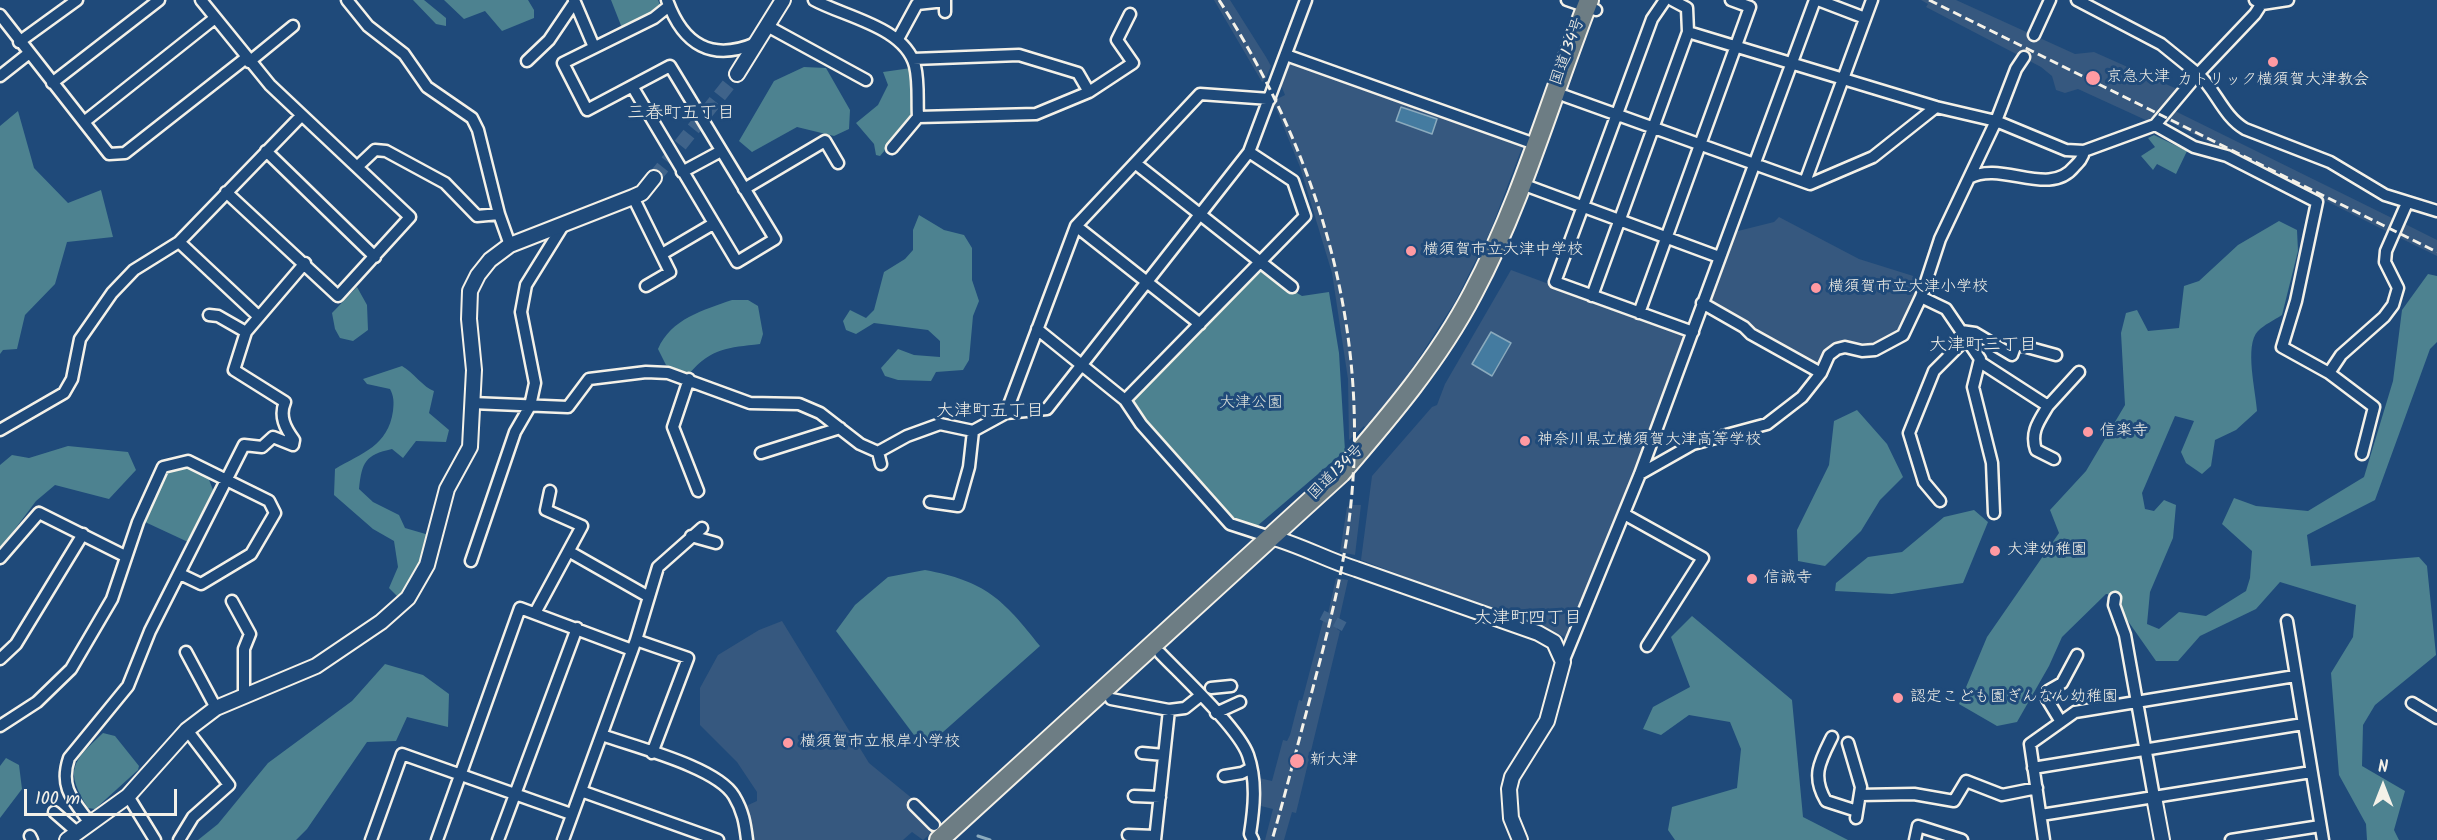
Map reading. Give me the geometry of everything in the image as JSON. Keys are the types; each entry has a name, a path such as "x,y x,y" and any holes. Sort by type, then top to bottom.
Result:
{"highway":[{"name":"国道134号","path":"937,832 1276,539 1350,481 1432,381 1459,339 1487,288 1530,187 1565,96 1593,4"},
{"name":"国道134号","path":"956,840 1160,653 1276,539 1341,473 1423,374 1473,292 1499,235 1593,4"}],"street":[{"path":"19,42 77,0"},
{"path":"52,83 159,0"},
{"path":"201,0 247,60 301,116 410,217 338,296 225,192"},
{"path":"347,0 368,26 404,54 427,87 472,118 478,130 499,214 510,245"},
{"path":"737,74 769,27 783,0"},
{"path":"814,0 840,14 873,24 897,39 913,59 916,69 918,117 892,148"},
{"path":"878,452 906,436 940,424 973,431 1006,413 1047,409 1249,152 1306,0"},
{"path":"1567,0 1593,4"},
{"path":"1665,0 1652,19 1581,206 1555,282 1692,332"},
{"path":"1592,296 1688,32 1687,9 1672,0"},
{"path":"1639,313 1750,7 1731,0"},
{"path":"1520,840 1511,818 1509,789 1512,777 1547,721 1563,662 1640,474 1719,256 1817,0 1865,18"},
{"path":"1805,182 1872,0"},
{"path":"2034,35 2050,0"},
{"path":"2077,0 2161,44 2206,81 2232,121 2238,125 2330,162 2385,195 2437,211"},
{"path":"1688,32 1936,107 1996,121 2066,150 2084,151 2156,125 2260,1 2288,0"},
{"path":"574,2 594,47"},
{"path":"527,61 549,40 574,2"},
{"path":"632,86 737,262 775,239 670,66 632,86 587,110 563,63 654,18 668,3 686,35 703,48 718,52 740,50 759,42"},
{"path":"897,39 917,4 945,4"},
{"path":"918,117 1036,114 1089,92 1133,63 1117,40 1130,14"},
{"path":"0,15 28,54 109,154 125,153 293,26"},
{"path":"84,122 215,18"},
{"path":"769,27 866,80"},
{"path":"0,76 28,54"},
{"path":"913,59 1019,55 1078,73 1089,92"},
{"path":"1286,55 1535,144"},
{"path":"1640,474 1693,444 1767,424 1802,397 1821,373 1829,355 1837,349 1845,347 1862,351 1875,350 1895,341 1908,328 1922,297 1940,239 1996,121 2007,87 2024,57"},
{"path":"1006,413 1076,226 1200,94 1270,99"},
{"path":"1565,96 1810,184 1873,158 1936,107"},
{"path":"0,430 63,393 72,379 80,339 102,306 134,270 179,242 301,116"},
{"path":"2156,125 2194,147 2227,156 2318,202 2296,301 2282,346 2329,373 2374,407 2362,454"},
{"path":"744,189 825,141 838,163"},
{"path":"357,167 375,150 386,151 445,183 477,216 499,214"},
{"path":"266,151 375,257"},
{"path":"682,172 722,151"},
{"path":"1969,178 1988,172 2042,179 2062,177 2070,172 2084,151"},
{"path":"1125,400 1300,222 1305,213 1293,181 1249,152"},
{"path":"1135,163 1292,287"},
{"path":"54,812 72,836 128,796 187,730 216,708 316,666 381,622 408,598 427,565 447,489 470,447 474,369 469,319 470,291 490,260 510,245 562,227 642,193 654,178"},
{"path":"1530,187 1719,256"},
{"path":"633,197 670,272 646,286"},
{"path":"2329,373 2341,356 2384,317 2393,305 2398,288 2385,262 2386,252 2407,203"},
{"path":"662,254 713,224"},
{"path":"1076,226 1200,324"},
{"path":"471,561 515,432 530,406 535,383 522,312 526,285 562,227"},
{"path":"179,242 258,316"},
{"path":"90,823 65,786 65,770 69,758 128,686 150,631 244,445 262,447 273,437 293,446 294,440 286,429 282,410 285,402 234,370 246,332 304,264"},
{"path":"1922,297 1946,309 1980,362 2048,406"},
{"path":"1702,303 1744,327 1751,334 1821,373"},
{"path":"209,315 218,316 246,332"},
{"path":"1037,329 1125,400 1141,424 1230,524 1538,633 1554,642 1563,662"},
{"path":"1940,501 1924,482 1910,433 1934,370 1963,335 1975,333 2012,356 2016,344 2056,356"},
{"path":"1980,362 1973,387 1992,463 1994,513"},
{"path":"472,403 568,407 589,379 646,372 668,373 750,403 799,404 820,413 860,444 878,452"},
{"path":"2054,459 2036,450 2033,432 2048,406 2079,372"},
{"path":"689,379 673,427 698,491"},
{"path":"761,453 840,428"},
{"path":"930,502 958,506 969,467 973,431"},
{"path":"878,452 881,464"},
{"path":"0,726 37,702 71,669 112,599 125,556 163,467 188,461 269,501 275,513 251,554 201,584 180,574"},
{"path":"535,612 570,552 582,526 546,510 550,491"},
{"path":"0,558 39,513 125,556"},
{"path":"1624,514 1703,558 1647,646"},
{"path":"563,840 634,645 658,567 702,528"},
{"path":"0,659 16,644 83,534"},
{"path":"691,536 716,543"},
{"path":"570,552 649,597"},
{"path":"2115,598 2114,605 2125,635 2162,840"},
{"path":"232,601 250,634 244,649 244,697"},
{"path":"437,840 520,608 634,645 688,658 652,753"},
{"path":"2287,621 2322,840"},
{"path":"498,840 577,628"},
{"path":"186,652 216,708"},
{"path":"1160,653 1233,729 1248,754 1254,791 1250,834 1253,840"},
{"path":"2061,722 2047,699 2048,691 2062,683 2077,655"},
{"path":"2044,840 2030,744 2075,712 2295,676"},
{"path":"1210,688 1232,686"},
{"path":"1111,699 1169,710 1185,708 1200,696"},
{"path":"1216,713 1240,702"},
{"path":"2412,703 2437,718"},
{"path":"1128,835 1155,838 1169,710"},
{"path":"2033,768 2303,724"},
{"path":"179,840 193,817 229,785 187,730"},
{"path":"602,735 711,774 733,794 745,818 747,840"},
{"path":"1832,737 1817,766 1823,796 1826,801 1857,814 1861,787 1848,742"},
{"path":"1142,753 1164,755"},
{"path":"371,840 402,754 571,814"},
{"path":"1224,776 1242,773 1251,768"},
{"path":"2041,815 2311,772"},
{"path":"1860,795 1914,794 1954,801 1966,782 2002,795 2037,788"},
{"path":"581,791 718,840"},
{"path":"128,796 155,840"},
{"path":"1134,796 1160,797"},
{"path":"914,805 937,832"},
{"path":"1914,840 1918,826 1962,840"},
{"path":"2231,840 2320,826"}],"shaded area":[{"path":"1214,0 1230,0 1266,57 1271,66 1262,82"},
{"path":"1921,0 1956,0 2075,54 2094,52 2177,89 2150,122 2078,89 2065,93 2056,90 2052,76 2041,67 1926,7 1928,4"},
{"name":"横須賀市立大津中学校","path":"1292,63 1523,145 1490,232 1455,302 1406,378 1365,428 1364,426 1349,440 1348,379 1332,273 1300,167 1273,101 1285,95 1280,83 1288,64"},
{"path":"1401,107 1437,119 1432,134 1396,121"},
{"path":"2173,110 2396,220 2390,233 2165,120"},
{"name":"横須賀市立大津小学校","path":"1779,217 1859,259 1926,280 1909,320 1900,323 1896,336 1876,345 1847,341 1836,343 1821,366 1817,367 1754,333 1753,328 1702,303 1734,232 1774,222"},
{"path":"2401,222 2437,240 2437,256 2394,235"},
{"name":"神奈川県立横須賀大津高等学校","path":"1511,270 1687,335 1619,518 1568,638 1361,560 1372,476 1432,407 1437,405 1445,384"},
{"path":"1491,332 1511,343 1492,376 1472,364"},
{"path":"1361,505 1355,555 1340,552 1347,507"},
{"path":"1336,578 1348,580 1337,629 1340,631 1296,813 1292,812 1284,840 1265,840 1273,809 1257,805 1260,794 1256,793 1259,778 1272,781 1283,740 1287,741 1290,735 1299,700 1302,701 1324,617 1327,618"},
{"name":"横須賀市立根岸小学校","path":"782,621 869,763 936,818 929,827 932,832 923,840 912,832 903,840 754,840 746,806 757,801 757,792 737,762 700,725 700,688 718,655 759,630"}],"green space":[{"path":"413,0 424,0 446,18 446,26 436,24"},
{"path":"444,0 528,0 534,10 534,18 502,31 485,11 464,19"},
{"path":"611,0 658,0 661,7 622,28"},
{"path":"804,67 826,68 850,110 849,129 834,136 797,127 752,152 739,141 774,81"},
{"path":"911,68 913,117 880,156 876,155 874,144 856,123 878,105 888,85 883,72"},
{"path":"18,111 34,168 68,203 101,190 113,237 67,242 55,284 25,315 17,349 3,350 0,354 0,126"},
{"path":"2154,135 2187,151 2176,174 2157,164 2153,170 2141,156 2155,147 2148,138"},
{"path":"919,215 944,230 964,235 972,248 972,280 979,301 973,316 969,360 963,370 936,372 931,381 898,380 885,376 881,368 898,349 914,355 940,357 940,341 928,330 874,323 856,334 846,330 843,321 850,310 866,318 874,310 884,272 905,259 913,250 913,230"},
{"path":"2279,221 2297,230 2298,251 2282,315 2260,329 2254,338 2251,357 2257,411 2236,430 2215,440 2211,466 2202,474 2186,463 2181,452 2194,421 2175,416 2142,493 2145,509 2154,511 2164,500 2176,505 2173,538 2150,592 2147,624 2159,629 2179,612 2206,616 2246,591 2250,578 2252,551 2222,524 2234,498 2256,506 2308,511 2364,477 2393,381 2402,310 2428,274 2437,276 2437,342 2430,349 2375,500 2307,535 2311,566 2419,557 2427,566 2436,655 2375,705 2363,725 2362,766 2405,791 2394,830 2399,840 2367,840 2366,824 2339,775 2331,673 2353,637 2356,605 2280,582 2256,609 2200,636 2178,661 2156,661 2123,614 2121,595 2106,594 2062,637 2049,666 2017,722 1997,726 1959,704 1987,637 2059,533 2050,510 2086,471 2125,405 2121,333 2126,313 2137,310 2148,331 2179,328 2184,286 2199,281 2238,245"},
{"name":"大津公園","path":"1259,270 1302,296 1329,292 1339,353 1345,451 1256,527 1232,517 1127,399"},
{"path":"357,287 367,305 368,330 353,341 340,338 335,329 332,313"},
{"path":"732,300 748,300 758,306 763,334 760,344 721,350 705,358 689,374 666,365 658,349 671,330 689,317"},
{"path":"402,366 434,391 429,413 449,430 446,442 416,441 403,458 392,449 376,454 366,461 362,472 359,489 373,502 399,515 405,528 429,535 415,578 405,591 397,596 389,588 398,567 394,541 373,529 334,495 335,469 380,441 386,433 393,411 394,402 390,389 367,384 363,379"},
{"path":"1857,410 1887,444 1903,477 1880,500 1861,531 1825,566 1798,561 1797,530 1829,465 1834,421"},
{"path":"68,446 128,452 136,470 109,499 55,485 36,501 0,549 0,465 12,455 29,458"},
{"path":"185,466 208,477 213,490 188,542 145,522 165,472"},
{"path":"1974,510 1988,522 1963,583 1892,594 1835,591 1836,583 1868,557 1902,552 1944,517"},
{"path":"925,570 963,580 991,594 1015,616 1040,646 934,740 917,739 836,631 855,605 888,577"},
{"path":"1692,616 1792,700 1803,817 1848,840 1675,840 1668,830 1672,807 1737,788 1741,749 1730,722 1689,715 1661,735 1643,729 1653,707 1690,687 1671,637"},
{"path":"385,664 423,675 449,694 448,727 407,717 396,741 367,742 307,829 296,840 198,840 218,824 268,763 352,701"},
{"path":"103,733 115,736 139,766 138,770 95,809 88,808 76,784 75,767 78,759"},
{"path":"6,758 19,765 22,789 0,818 0,766"}],"waterway":[{"path":"978,836 990,840"}],"tunnel":[{"path":"654,178 737,74"},
{"path":"1322,615 1345,627"}],"railway":[{"path":"1219,0 1256,62 1287,125 1313,190 1332,256 1346,324 1353,394 1354,464 1344,556 1326,636 1272,840"},
{"path":"1929,0 2437,252"}],"place":[{"name":"カトリック横須賀大津教会","path":"2273,62"},
{"name":"京急大津","path":"2093,78"},
{"name":"横須賀市立大津中学校","path":"1411,251"},
{"name":"横須賀市立大津小学校","path":"1816,288"},
{"name":"信楽寺","path":"2088,432"},
{"name":"神奈川県立横須賀大津高等学校","path":"1525,441"},
{"name":"大津幼稚園","path":"1995,551"},
{"name":"信誠寺","path":"1752,579"},
{"name":"認定こども園ぎんなん幼稚園","path":"1898,698"},
{"name":"横須賀市立根岸小学校","path":"788,743"},
{"name":"新大津","path":"1297,761"}],"district":[{"name":"三春町五丁目","path":"681,115"},
{"name":"大津町三丁目","path":"1983,347"},
{"name":"大津町五丁目","path":"990,413"},
{"name":"大津町四丁目","path":"1528,620"}]}
